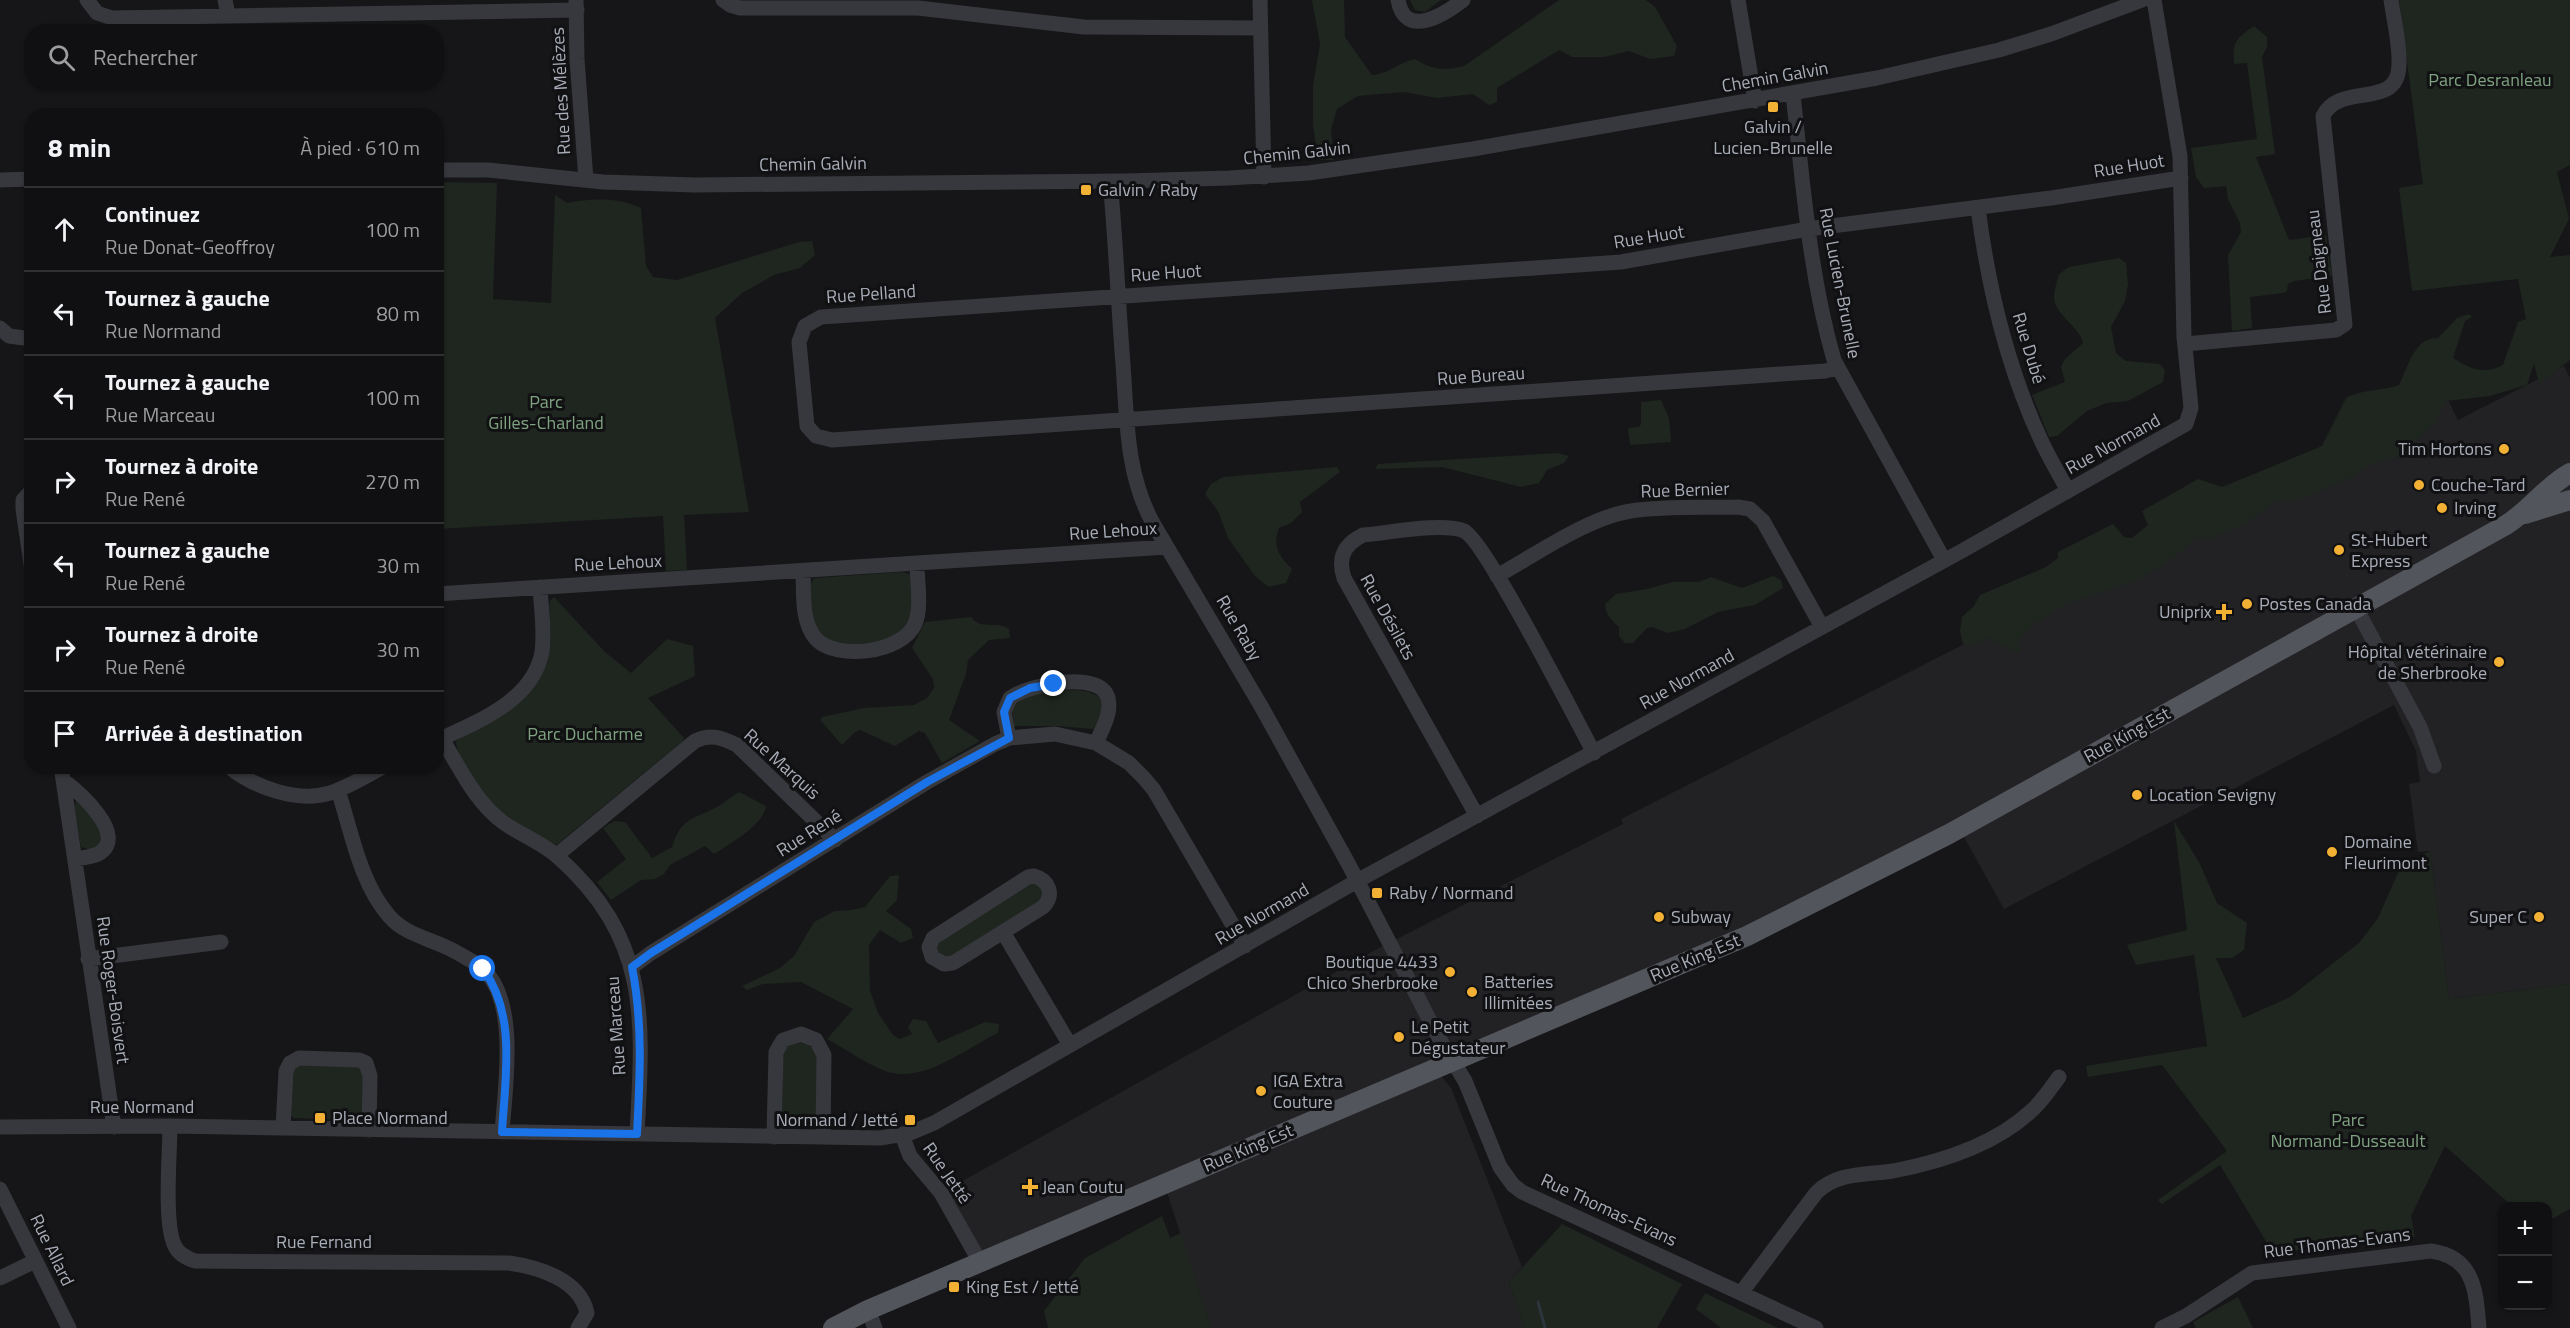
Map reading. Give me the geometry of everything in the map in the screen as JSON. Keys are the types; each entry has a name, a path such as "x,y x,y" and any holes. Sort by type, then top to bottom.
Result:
{"main road":[{"name":"Rue King Est","path":"2522,515 2554,482 2570,473"},
{"name":"Rue King Est","path":"833,1328 871,1319 980,1262 1454,1059 1730,944 1949,834 2522,515 2570,500"}],"street":[{"path":"87,0 97,13 112,18 227,8 577,5"},
{"path":"723,0 740,8 937,9 1084,27 1260,28"},
{"path":"1260,0 1264,177"},
{"path":"1398,0 1402,12 1409,18 1427,21 1437,19 1463,0"},
{"path":"1738,0 1755,101"},
{"name":"Chemin Galvin","path":"444,170 488,170 586,180 686,185 1110,181 1264,177 1344,169 1755,101 1877,78 1989,52 2060,31 2142,0"},
{"name":"Rue Normand","path":"0,1127 170,1126 880,1138 902,1136 934,1123 1358,881 1944,560 2186,424 2191,408 2185,344 2181,178 2154,0"},
{"name":"Rue Daigneau","path":"2185,344 2336,330 2345,324 2323,116 2328,106 2335,101 2384,92 2393,84 2399,65 2391,0"},
{"name":"Rue des Mélèzes","path":"577,5 577,59 586,180"},
{"name":"Rue Lucien-Brunelle","path":"1793,94 1808,229 1826,328 1837,368 1944,560"},
{"name":"Rue Huot","path":"1118,296 1621,262 1808,229 1978,208 2181,178"},
{"path":"0,180 24,179"},
{"name":"Rue Raby","path":"1110,181 1127,420 1134,479 1146,510 1261,706 1358,881 1440,1040 1454,1059"},
{"name":"Rue Dubé","path":"1978,208 1987,273 2007,346 2040,438 2068,491"},
{"name":"Rue Pelland","path":"1118,296 821,317 805,326 799,342 807,426 816,436 824,440 1127,420"},
{"path":"0,328 9,336 24,338"},
{"name":"Rue Bureau","path":"1127,420 1801,373 1837,368"},
{"path":"24,499 24,516"},
{"name":"Rue Bernier","path":"1497,576 1583,529 1614,515 1644,510 1738,507 1750,509 1763,521 1822,627"},
{"name":"Rue Désilets","path":"1477,816 1350,591 1340,568 1341,559 1349,543 1363,535 1447,527 1470,534 1497,576 1594,753"},
{"name":"Rue Lehoux","path":"444,593 1167,547"},
{"path":"803,572 805,616 816,639 825,646 853,651 886,647 909,633 918,612 917,564"},
{"path":"444,737 514,699 534,675 542,651 540,587"},
{"path":"2356,608 2420,727 2434,766"},
{"path":"1009,738 1004,712 1010,698 1030,688 1077,682 1096,684 1103,688 1107,696 1108,716 1096,742"},
{"name":"Rue René","path":"632,967 927,782 1009,738 1054,734 1096,742 1129,763 1154,790 1245,946"},
{"name":"Rue Marquis","path":"557,855 694,741 705,736 722,738 737,745 835,840"},
{"name":"Rue Marceau","path":"444,747 482,803 504,822 557,855 604,908 625,946 632,967 639,1012 641,1061 637,1134"},
{"name":"Rue Roger-Boisvert","path":"62,774 114,1127"},
{"name":"Rue Roger-Boisvert","path":"63,774 93,806 107,828 108,836 103,849 98,854 75,859"},
{"path":"240,774 256,784 286,792 315,795 338,790 369,774"},
{"path":"338,790 365,875 388,915 405,930 453,951 483,969 495,985 506,1030 502,1132"},
{"path":"1034,876 1044,881 1049,890 1047,904 1003,933 953,963 939,963 930,952 933,938 1028,877 1034,876"},
{"path":"1003,933 1070,1045"},
{"path":"88,959 221,942"},
{"path":"774,1137 776,1052 783,1040 801,1034 816,1040 824,1055 823,1137"},
{"path":"283,1128 286,1071 290,1063 299,1058 359,1060 366,1063 369,1076 369,1130"},
{"name":"Rue Thomas-Evans","path":"1454,1059 1500,1167 1513,1185 1532,1196 1816,1328"},
{"path":"1741,1293 1826,1183 1842,1177 1918,1166 1973,1147 2016,1123 2030,1112 2059,1077"},
{"name":"Rue Fernand","path":"170,1126 170,1230 176,1250 184,1257 195,1261 518,1264 542,1270 566,1283 585,1305 587,1312 585,1320 578,1328"},
{"name":"Rue Jetté","path":"902,1136 910,1156 941,1193 980,1262"},
{"name":"Rue Allard","path":"0,1189 69,1328"},
{"name":"Rue Thomas-Evans","path":"2162,1328 2186,1316 2252,1273 2431,1251 2445,1253 2465,1268 2476,1293 2479,1328"},
{"path":"0,1278 35,1261"}],"shaded area":[{"path":"2564,366 2570,378 2570,984 2449,999 2430,851 2418,852 2409,784 2420,782 2416,751 2394,705 2004,909 1959,828 1874,873 1435,1068 1451,1088 1522,1267 1509,1282 1525,1328 1211,1328 1164,1183 980,1262 941,1193 1377,949 1623,824 1621,819 2447,398 2458,420"}],"green space":[{"path":"1312,0 1344,0 1345,37 1372,75 1415,59 1438,68 1450,69 1464,66 1559,0 1646,0 1655,7 1677,46 1674,56 1650,59 1629,51 1604,57 1572,57 1559,50 1497,88 1497,102 1489,105 1473,94 1437,98 1404,92 1358,96 1337,109 1331,130 1334,160 1318,160 1313,125 1313,86 1320,44"},
{"path":"1410,0 1441,0 1425,12 1415,10"},
{"name":"Parc Desranleau","path":"2399,0 2570,0 2570,165 2557,172 2569,219 2550,257 2570,255 2570,360 2539,384 2534,363 2527,385 2490,396 2446,401 2436,422 2403,455 2373,464 2345,481 2292,502 2277,501 2244,525 2206,540 2197,536 2175,557 2139,580 2064,605 2036,623 2019,640 2020,649 2016,653 1989,638 1978,644 1963,644 1960,631 1962,617 1974,606 1980,595 2046,567 2058,558 2058,552 2113,524 2124,537 2132,538 2148,525 2142,511 2198,479 2222,487 2322,446 2346,398 2399,385 2409,361 2418,348 2430,339 2438,338 2457,318 2469,314 2472,317 2465,321 2453,358 2483,370 2503,365 2518,322 2526,319 2518,279 2412,291 2399,188 2423,184"},
{"path":"2254,26 2267,37 2267,47 2262,57 2275,154 2256,157 2289,240 2326,235 2332,276 2294,281 2288,284 2287,291 2283,293 2250,297 2252,328 2232,331 2228,255 2241,232 2240,223 2228,199 2226,186 2204,188 2196,177 2191,148 2257,139 2247,63 2234,64 2236,42"},
{"name":"Parc Gilles-Charland","path":"444,182 497,183 493,299 551,303 555,195 567,203 605,200 624,202 641,208 646,266 653,277 677,280 799,242 812,241 815,255 800,268 774,275 742,293 715,318 749,512 684,515 687,570 666,571 663,516 444,529"},
{"path":"2119,258 2126,263 2128,284 2125,301 2111,327 2116,353 2126,361 2160,364 2165,370 2163,382 2128,401 2106,403 2087,411 2057,436 2049,437 2032,395 2065,382 2061,367 2065,359 2083,343 2077,331 2063,316 2056,304 2054,295 2059,274 2069,267"},
{"path":"1661,400 1669,418 1671,442 1630,445 1628,428 1639,427 1641,424 1641,402"},
{"path":"1558,453 1569,456 1564,463 1547,470 1539,483 1521,487 1442,467 1375,469 1378,464"},
{"path":"1337,467 1340,472 1300,502 1302,512 1291,523 1279,528 1276,540 1278,550 1292,569 1286,583 1269,587 1255,576 1228,538 1218,511 1205,494 1211,484 1223,477"},
{"path":"902,572 909,574 912,579 912,604 910,618 905,629 897,637 875,644 838,644 828,642 814,626 809,599 810,586 815,578"},
{"path":"1773,576 1781,580 1783,588 1755,605 1718,612 1685,629 1668,633 1652,627 1647,628 1633,643 1625,643 1619,636 1619,627 1606,611 1605,604 1616,594 1673,582 1699,582 1711,577 1742,588"},
{"name":"Parc Ducharme","path":"554,597 605,652 631,673 667,639 693,646 695,676 648,698 684,738 683,741 555,846 515,822 493,805 475,782 457,748 456,741 514,705 537,683 545,668 550,648 550,601"},
{"path":"971,617 980,624 1004,626 1009,629 1010,638 989,640 968,660 966,674 949,720 980,741 942,763 925,733 919,731 895,746 860,730 842,745 820,720 822,717 864,708 914,705 927,698 934,688 933,679 912,648 925,622"},
{"path":"1076,690 1100,697 1101,714 1093,729 1014,726 1012,707 1018,701 1041,692"},
{"path":"739,792 766,806 764,813 759,821 744,834 714,854 705,846 670,865 664,874 655,879 641,880 611,900 597,882 626,859 603,828 614,821 625,822 652,858 672,847 678,832 686,823"},
{"path":"77,800 102,831 100,844 92,850 81,847 74,806"},
{"name":"Parc Normand-Dusseault","path":"2174,821 2200,864 2217,903 2247,923 2244,950 2232,958 2216,958 2243,1018 2290,997 2359,943 2378,918 2401,866 2430,851 2449,999 2570,984 2570,1209 2552,1219 2552,1202 2508,1202 2445,1146 2411,1216 2415,1237 2273,1253 2220,1165 2162,1204 2158,1200 2227,1151 2162,1065 2088,1077 2086,1066 2207,1046 2194,955 2136,965 2127,945 2187,930"},
{"path":"899,875 897,900 886,911 911,929 913,938 901,943 880,930 869,945 870,991 878,1013 893,1035 900,1039 912,1034 908,1027 913,1019 926,1021 938,1043 985,1022 999,1024 998,1033 945,1062 916,1073 902,1074 880,1069 827,1039 853,1009 801,982 763,984 747,990 742,986 780,968 794,956 814,922 835,911 865,907 890,876"},
{"path":"1031,883 1042,886 1044,898 950,957 944,959 937,952 937,942"},
{"path":"792,1041 810,1042 818,1055 816,1122 814,1125 788,1125 782,1122 783,1049"},
{"path":"300,1064 359,1067 363,1070 362,1117 354,1120 294,1118 290,1115 290,1080 295,1068"},
{"path":"1162,1216 1170,1238 1181,1233 1211,1328 1048,1328 1044,1311 1085,1258"},
{"path":"1562,1224 1682,1284 1657,1328 1525,1328 1509,1282"},
{"path":"1705,1293 1778,1328 1721,1328 1696,1309"},
{"path":"2238,1297 2253,1328 2196,1328 2193,1322"}],"waterway":[{"path":"1538,1302 1545,1328"}],"place":[{"name":"Galvin / Lucien-Brunelle","path":"1773,107"},
{"name":"Galvin / Raby","path":"1086,190"},
{"name":"Tim Hortons","path":"2504,449"},
{"name":"Couche-Tard","path":"2419,485"},
{"name":"Irving","path":"2442,508"},
{"name":"St-Hubert Express","path":"2339,550"},
{"name":"Postes Canada","path":"2247,604"},
{"name":"Uniprix","path":"2224,612"},
{"name":"Hôpital vétérinaire de Sherbrooke","path":"2499,662"},
{"name":"Location Sevigny","path":"2137,795"},
{"name":"Domaine Fleurimont","path":"2332,852"},
{"name":"Raby / Normand","path":"1377,893"},
{"name":"Subway","path":"1659,917"},
{"name":"Super C","path":"2539,917"},
{"name":"Boutique 4433 Chico Sherbrooke","path":"1450,972"},
{"name":"Batteries Illimitées","path":"1472,992"},
{"name":"Le Petit Dégustateur","path":"1399,1037"},
{"name":"IGA Extra Couture","path":"1261,1091"},
{"name":"Place Normand","path":"320,1118"},
{"name":"Normand / Jetté","path":"910,1120"},
{"name":"Jean Coutu","path":"1030,1187"},
{"name":"King Est / Jetté","path":"954,1287"}],"route":[{"path":"483,969 495,985 506,1030 502,1132 637,1134 641,1061 639,1012 632,967 927,782 1009,738 1004,712 1010,698 1030,688 1054,684"}]}
